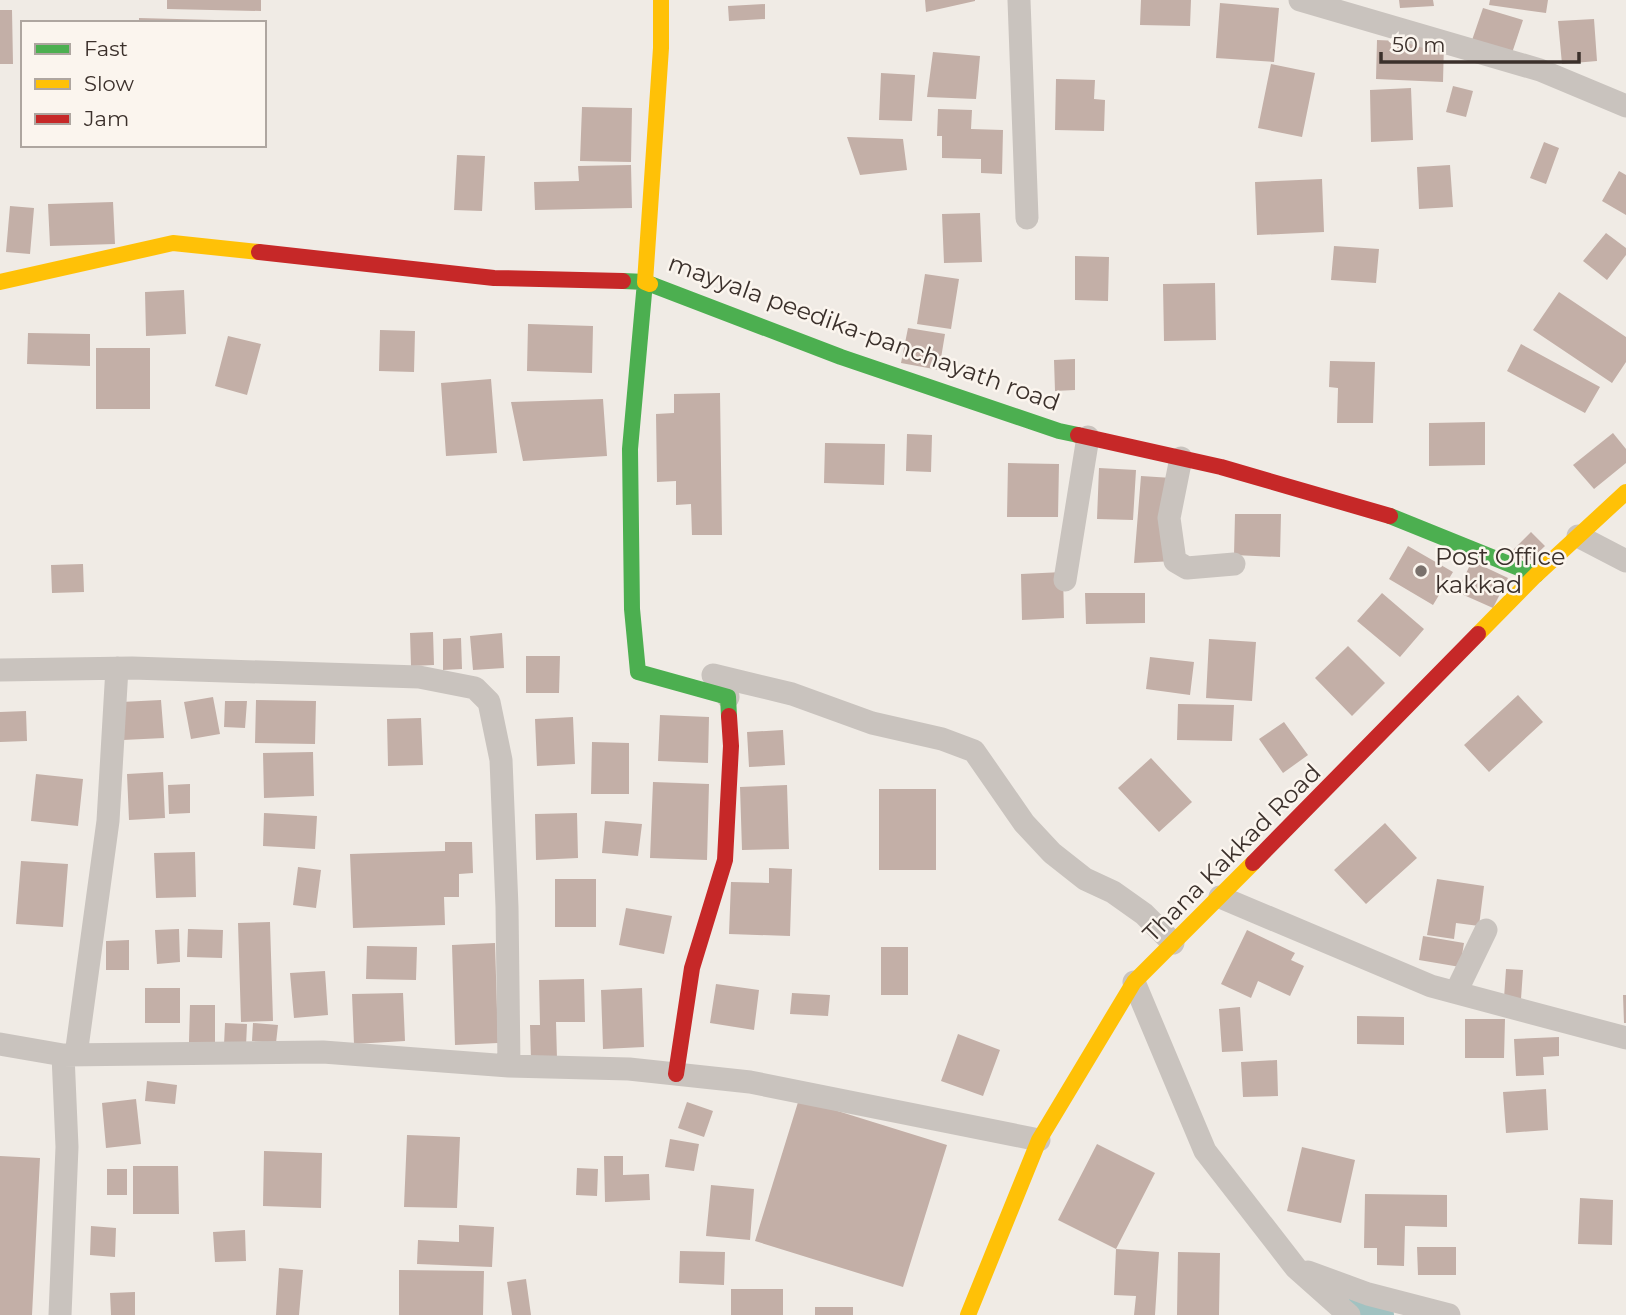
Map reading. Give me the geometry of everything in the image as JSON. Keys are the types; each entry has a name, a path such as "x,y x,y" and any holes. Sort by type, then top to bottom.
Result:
{"street":[{"name":"mayyala peedika-panchayath road","path":"661,0 661,48 645,282 841,357 1059,431 1181,458 1376,510 1536,575"},
{"path":"1019,0 1027,218"},
{"path":"1300,0 1540,70 1626,106"},
{"path":"0,282 173,243 494,278 645,282 630,449 632,609 639,672 728,697"},
{"path":"1065,580 1088,437"},
{"path":"1181,458 1169,518 1175,561 1187,568 1234,564"},
{"name":"Thana Kakkad Road","path":"968,1315 1039,1140 1134,982 1536,575 1626,492"},
{"path":"1578,536 1626,561"},
{"path":"0,670 117,668 419,677 475,688 489,702 500,760 508,908 509,1066"},
{"path":"60,1315 69,1055 108,821 117,668"},
{"path":"676,1074 692,968 725,860 731,746 728,697 713,675 792,694 872,723 942,739 974,751 1024,823 1052,853 1085,879 1114,892 1144,914 1173,943"},
{"path":"1220,897 1431,986 1626,1038"},
{"path":"1456,992 1486,930"},
{"path":"1134,982 1205,1151 1296,1268 1349,1315"},
{"path":"0,1044 69,1055 323,1052 509,1066 629,1069 750,1082 1039,1140"},
{"path":"1296,1268 1368,1294 1448,1315"}],"building":[{"path":"167,0 261,0 261,11 167,9"},
{"path":"925,0 975,0 975,1 926,12"},
{"path":"1141,0 1191,0 1190,26 1140,25"},
{"path":"1399,0 1433,0 1434,6 1400,8"},
{"path":"1490,0 1548,0 1546,13 1489,5"},
{"path":"1220,3 1279,8 1274,62 1216,58"},
{"path":"765,4 765,19 729,21 728,6"},
{"path":"1483,8 1523,20 1510,59 1470,46"},
{"path":"0,10 12,10 13,64 0,64"},
{"path":"139,18 215,20 215,21 139,21"},
{"path":"1594,19 1597,61 1562,64 1558,21"},
{"path":"1377,40 1444,43 1443,82 1376,79"},
{"path":"933,52 980,56 976,99 927,97"},
{"path":"1271,64 1315,73 1302,137 1258,128"},
{"path":"881,73 915,75 912,121 879,120"},
{"path":"1056,79 1095,80 1094,99 1105,100 1104,131 1055,130"},
{"path":"1453,86 1473,91 1466,117 1446,112"},
{"path":"1411,88 1413,140 1371,142 1370,90"},
{"path":"582,107 632,108 631,162 580,161"},
{"path":"938,109 972,110 971,129 1003,130 1002,174 981,173 981,159 942,158 942,136 937,136"},
{"path":"847,137 903,139 907,170 860,175"},
{"path":"1544,142 1559,148 1546,184 1530,178"},
{"path":"457,155 485,156 482,211 454,210"},
{"path":"631,165 632,208 535,210 534,182 579,181 578,166"},
{"path":"1450,165 1453,207 1419,209 1417,167"},
{"path":"1619,171 1626,175 1626,215 1602,201"},
{"path":"1322,179 1324,232 1257,235 1255,182"},
{"path":"113,202 115,244 50,246 48,204"},
{"path":"10,206 34,208 30,254 6,252"},
{"path":"980,213 982,262 944,263 942,214"},
{"path":"1606,233 1626,248 1626,255 1607,280 1583,261"},
{"path":"1334,246 1379,249 1376,283 1331,280"},
{"path":"1075,256 1109,257 1108,301 1075,300"},
{"path":"925,274 959,279 951,329 917,324"},
{"path":"1215,283 1216,340 1164,341 1163,284"},
{"path":"184,290 186,334 146,336 145,292"},
{"path":"1559,292 1626,337 1626,362 1612,383 1533,330"},
{"path":"528,324 593,326 592,373 527,371"},
{"path":"908,328 945,334 939,370 901,363"},
{"path":"380,330 415,331 414,372 379,371"},
{"path":"28,333 90,334 90,366 27,364"},
{"path":"228,336 261,344 247,395 215,386"},
{"path":"1521,344 1600,387 1585,413 1507,371"},
{"path":"96,348 150,348 150,409 96,409"},
{"path":"1075,359 1075,390 1055,391 1054,360"},
{"path":"1330,361 1375,362 1373,423 1337,423 1338,388 1329,387"},
{"path":"491,379 497,453 446,456 441,383"},
{"path":"720,393 722,535 692,535 691,504 676,505 676,481 657,482 656,414 674,413 674,394"},
{"path":"603,399 607,456 523,461 511,402"},
{"path":"1485,422 1485,465 1429,466 1429,423"},
{"path":"1613,433 1626,449 1626,463 1594,489 1573,465"},
{"path":"907,434 932,435 931,472 906,471"},
{"path":"825,443 885,444 884,485 824,483"},
{"path":"1008,463 1059,464 1058,517 1007,517"},
{"path":"1099,468 1136,470 1133,520 1097,519"},
{"path":"1141,476 1172,478 1175,561 1134,563"},
{"path":"1235,514 1281,514 1280,557 1234,555"},
{"path":"1531,532 1545,546 1527,563 1513,550"},
{"path":"1408,546 1453,572 1433,605 1389,579"},
{"path":"1472,561 1508,578 1493,608 1457,592"},
{"path":"83,564 84,592 52,593 51,565"},
{"path":"1063,572 1064,618 1022,620 1021,574"},
{"path":"1085,593 1145,593 1145,623 1086,624"},
{"path":"1382,593 1424,629 1400,657 1357,621"},
{"path":"433,632 434,665 411,666 410,633"},
{"path":"502,633 504,668 473,670 470,636"},
{"path":"461,638 462,669 443,670 443,639"},
{"path":"1209,639 1256,642 1252,701 1206,698"},
{"path":"1348,646 1385,683 1352,716 1315,678"},
{"path":"526,656 560,656 559,693 526,693"},
{"path":"1150,657 1194,662 1190,695 1146,689"},
{"path":"1518,695 1543,722 1489,772 1464,745"},
{"path":"213,697 220,734 191,739 184,702"},
{"path":"161,700 164,738 123,740 121,702"},
{"path":"256,700 316,701 315,744 255,743"},
{"path":"225,701 247,701 245,728 224,727"},
{"path":"1178,704 1234,705 1232,741 1177,740"},
{"path":"26,711 27,741 0,742 0,712"},
{"path":"660,715 709,717 708,763 658,761"},
{"path":"573,717 575,764 537,766 535,719"},
{"path":"421,718 423,765 388,766 387,719"},
{"path":"1284,722 1308,755 1283,773 1259,739"},
{"path":"783,730 785,765 749,767 747,732"},
{"path":"592,742 629,743 629,794 591,794"},
{"path":"313,752 314,796 264,798 263,753"},
{"path":"1151,758 1192,802 1159,832 1118,788"},
{"path":"163,772 165,818 129,820 127,774"},
{"path":"36,774 83,779 78,826 31,821"},
{"path":"653,782 709,784 707,860 650,858"},
{"path":"190,784 190,813 169,814 168,785"},
{"path":"787,785 789,849 742,850 740,787"},
{"path":"879,789 936,789 936,870 879,870"},
{"path":"264,813 317,816 315,849 263,846"},
{"path":"577,813 578,858 536,860 535,814"},
{"path":"605,821 642,824 638,856 602,853"},
{"path":"1385,823 1417,858 1366,904 1334,870"},
{"path":"445,842 472,842 473,873 459,874 459,897 444,897 445,925 353,928 350,854 445,851"},
{"path":"195,852 196,897 156,898 154,853"},
{"path":"21,861 68,864 63,927 16,924"},
{"path":"298,867 321,870 316,908 293,905"},
{"path":"769,868 792,869 790,936 729,934 731,882 769,883"},
{"path":"555,879 596,879 596,927 555,927"},
{"path":"1437,879 1484,886 1479,926 1456,923 1454,939 1427,935"},
{"path":"626,908 672,916 664,954 619,945"},
{"path":"270,922 273,1021 241,1022 238,923"},
{"path":"179,929 180,962 157,964 155,930"},
{"path":"188,929 223,930 222,958 187,957"},
{"path":"1247,930 1295,953 1291,960 1304,966 1290,996 1258,981 1251,998 1221,984"},
{"path":"1423,936 1464,943 1460,967 1419,960"},
{"path":"129,940 129,970 106,970 106,941"},
{"path":"495,943 498,1043 455,1045 452,945"},
{"path":"367,946 417,947 416,980 366,979"},
{"path":"881,947 908,947 908,995 881,995"},
{"path":"1506,969 1523,970 1521,999 1504,998"},
{"path":"325,971 328,1015 294,1018 290,973"},
{"path":"584,979 585,1022 556,1022 557,1059 531,1060 530,1025 540,1025 539,980"},
{"path":"716,984 759,990 754,1030 710,1023"},
{"path":"145,988 180,988 180,1023 145,1023"},
{"path":"642,988 644,1047 603,1049 601,990"},
{"path":"403,993 405,1041 354,1044 352,994"},
{"path":"792,993 830,995 828,1016 790,1014"},
{"path":"1623,995 1626,995 1626,1023 1624,1023"},
{"path":"190,1005 215,1005 215,1042 189,1042"},
{"path":"1240,1007 1243,1051 1222,1052 1219,1009"},
{"path":"1357,1016 1404,1017 1404,1045 1357,1044"},
{"path":"1465,1019 1505,1019 1504,1058 1465,1058"},
{"path":"225,1023 247,1024 246,1046 224,1045"},
{"path":"253,1023 278,1025 276,1043 252,1041"},
{"path":"958,1034 1000,1050 983,1096 941,1081"},
{"path":"1559,1037 1559,1056 1543,1057 1544,1075 1516,1076 1514,1039"},
{"path":"1277,1060 1278,1096 1243,1097 1241,1062"},
{"path":"147,1081 177,1085 175,1104 145,1101"},
{"path":"1546,1089 1548,1130 1506,1133 1503,1092"},
{"path":"136,1099 141,1144 106,1148 102,1103"},
{"path":"799,1099 947,1145 903,1287 755,1241"},
{"path":"687,1102 713,1111 704,1137 678,1128"},
{"path":"407,1135 460,1137 457,1208 404,1207"},
{"path":"670,1139 699,1144 694,1171 665,1167"},
{"path":"1097,1144 1155,1173 1116,1249 1058,1220"},
{"path":"1302,1147 1355,1160 1341,1223 1287,1211"},
{"path":"264,1151 322,1153 321,1208 263,1206"},
{"path":"0,1156 40,1158 32,1315 0,1315"},
{"path":"604,1156 623,1156 623,1175 649,1174 650,1200 605,1202"},
{"path":"133,1166 178,1166 179,1214 133,1214"},
{"path":"577,1168 598,1169 597,1196 576,1195"},
{"path":"107,1169 127,1169 127,1195 107,1195"},
{"path":"711,1185 754,1189 750,1240 706,1236"},
{"path":"1365,1194 1447,1195 1447,1227 1405,1226 1404,1266 1377,1265 1377,1248 1364,1248"},
{"path":"1580,1198 1613,1200 1612,1245 1578,1244"},
{"path":"459,1225 494,1227 492,1267 417,1264 418,1240 459,1242"},
{"path":"91,1226 116,1228 115,1257 90,1255"},
{"path":"245,1230 246,1261 215,1262 213,1232"},
{"path":"1417,1247 1456,1247 1456,1275 1418,1275"},
{"path":"1116,1249 1159,1252 1155,1315 1134,1315 1136,1296 1114,1295"},
{"path":"680,1251 725,1252 724,1285 679,1283"},
{"path":"1178,1252 1220,1253 1219,1315 1177,1315"},
{"path":"279,1268 303,1270 299,1315 276,1315"},
{"path":"399,1270 484,1271 483,1315 399,1315"},
{"path":"526,1279 531,1315 512,1315 507,1282"},
{"path":"731,1289 783,1289 783,1315 731,1315"},
{"path":"135,1292 135,1315 111,1315 110,1293"},
{"path":"815,1307 853,1307 853,1315 815,1315"}],"waterway":[{"path":"1360,1307 1380,1315"}],"traffic: fast":[{"path":"623,281 645,282 630,449 632,609 638,672 728,697 729,716"},
{"path":"650,284 841,357 1059,431 1078,435"},
{"path":"1390,516 1536,575"}],"traffic: slow":[{"path":"650,284 645,282 661,48 661,0"},
{"path":"0,282 173,243 259,252"},
{"path":"1478,634 1536,575 1626,492"},
{"path":"968,1315 1039,1140 1134,982 1253,863"}],"traffic: jam":[{"path":"259,252 494,278 623,281"},
{"path":"1078,435 1221,467 1390,516"},
{"path":"1253,863 1478,634"},
{"path":"676,1074 692,968 725,860 731,746 729,716"}],"place":[{"name":"Post Office kakkad","path":"1421,571"}]}
